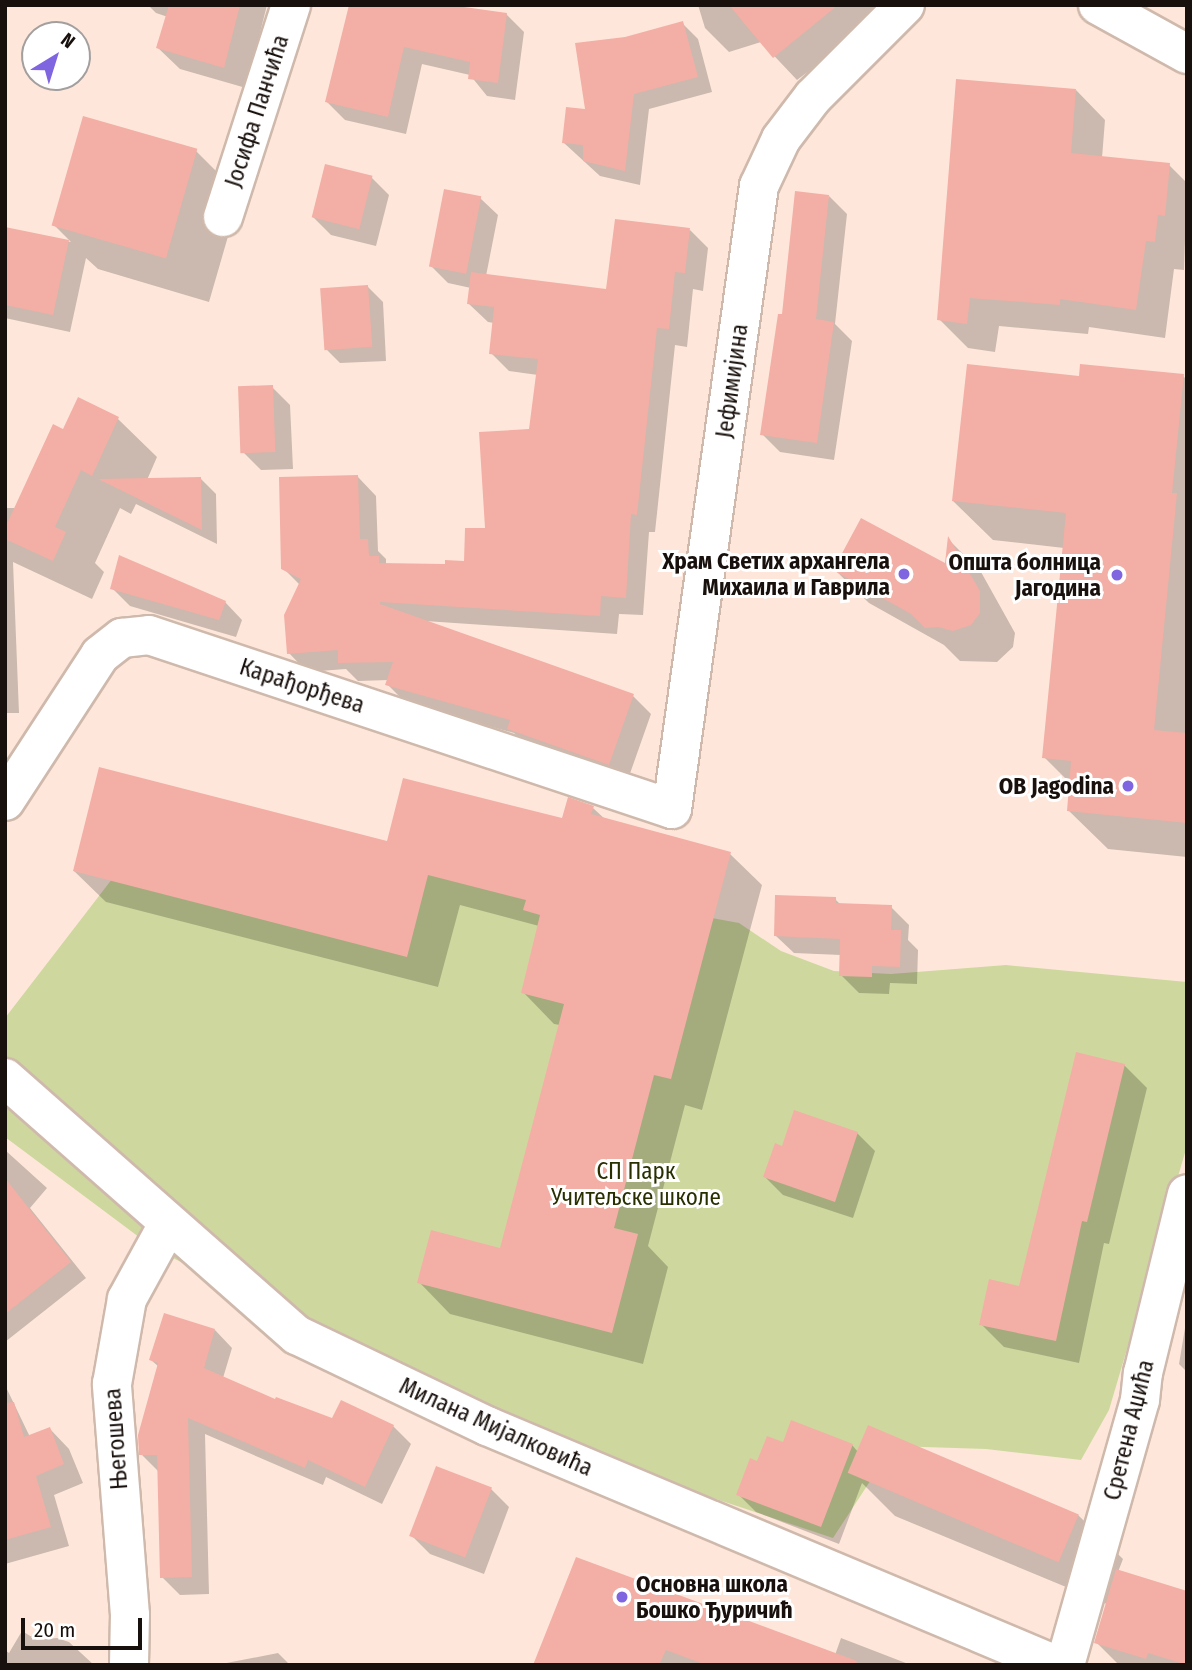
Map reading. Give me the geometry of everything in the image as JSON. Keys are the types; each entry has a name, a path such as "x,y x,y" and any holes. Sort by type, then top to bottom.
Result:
{"street":[{"name":"Јосифа Панчића","path":"223,217 291,5"},
{"name":"Јефимијина","path":"672,809 759,187 781,139 813,97 905,5"},
{"path":"1098,5 1187,54"},
{"name":"Карађорђева","path":"5,802 100,656 122,638 149,635 672,809"},
{"name":"Милана Мијалковића","path":"5,1078 297,1335 487,1426 1056,1665"},
{"name":"Сретена Аџића","path":"1065,1665 1140,1400 1143,1373 1187,1194"},
{"name":"Његошева","path":"129,1665 131,1615 111,1384 127,1299 168,1224"}],"green space":[{"name":"СП Парк Учитељске школе","path":"149,831 593,896 739,923 781,951 834,971 891,974 1006,965 1187,982 1187,1146 1109,1410 1081,1460 986,1449 893,1446 833,1538 535,1439 155,1249 5,1137 5,1018"}],"building":[{"path":"169,5 240,5 224,68 156,48"},
{"path":"349,5 450,5 507,13 498,83 468,79 470,62 404,47 388,117 325,102"},
{"path":"729,5 838,5 773,58"},
{"path":"683,21 698,77 634,94 625,171 583,161 583,145 562,143 566,107 585,109 575,43 625,37"},
{"path":"956,79 1076,89 1071,153 1170,163 1165,216 1158,215 1155,242 1146,241 1136,310 1060,299 1060,305 970,298 967,324 937,320"},
{"path":"83,116 197,149 166,258 52,226"},
{"path":"325,164 373,176 359,229 312,217"},
{"path":"444,189 481,196 466,274 429,267"},
{"path":"795,191 829,195 816,319 834,322 817,443 760,435 778,314 782,314"},
{"path":"615,219 690,228 685,273 675,272 669,329 657,328 637,515 631,514 626,598 601,596 600,616 380,602 634,694 609,765 507,729 510,720 385,685 393,662 338,663 338,650 287,654 284,615 301,579 281,569 279,477 358,475 360,539 368,539 369,556 379,556 379,563 445,564 445,560 464,561 465,528 485,528 479,432 529,429 538,359 489,354 494,307 467,304 471,272 606,289"},
{"path":"5,227 69,240 53,315 5,305"},
{"path":"368,285 372,347 324,350 320,288"},
{"path":"967,364 1079,376 1080,364 1184,374 1172,493 1177,493 1154,730 1187,733 1187,823 1067,811 1071,761 1042,758 1066,513 952,501"},
{"path":"273,385 275,452 240,453 238,386"},
{"path":"78,397 119,417 92,476 81,470 55,527 66,532 53,561 5,539 5,528 53,424 63,429"},
{"path":"201,477 202,530 98,479"},
{"name":"Храм Светих архангела Михаила и Гаврила","path":"861,518 945,563 948,536 980,591 980,613 971,625 953,631 938,627 925,628 911,614 833,570"},
{"path":"119,555 226,601 219,620 110,589"},
{"path":"99,767 387,841 403,778 562,818 568,797 594,806 591,814 731,852 671,1079 654,1075 614,1228 638,1234 612,1333 417,1283 431,1230 500,1248 564,1004 521,993 540,915 523,910 526,900 428,875 407,957 73,871"},
{"path":"775,895 836,897 836,903 892,905 891,930 901,930 900,967 872,966 872,977 839,976 840,939 774,936"},
{"path":"1076,1052 1125,1064 1087,1222 1082,1221 1056,1341 979,1325 989,1279 1019,1286"},
{"path":"794,1110 858,1132 835,1202 763,1177 775,1143 782,1146"},
{"path":"5,1178 71,1262 5,1314"},
{"path":"164,1313 215,1329 204,1368 275,1399 276,1397 332,1418 341,1400 394,1425 365,1487 308,1460 305,1468 188,1418 192,1577 160,1578 157,1455 139,1455 138,1435 158,1363 149,1360"},
{"path":"14,1402 24,1437 50,1427 64,1464 36,1476 51,1527 5,1540 5,1403"},
{"path":"791,1420 853,1444 821,1527 736,1495 750,1458 757,1461 767,1436 783,1442"},
{"path":"868,1425 1079,1514 1058,1562 848,1473"},
{"path":"436,1466 492,1488 465,1558 409,1536"},
{"name":"Основна школа Бошко Ђуричић","path":"576,1557 857,1661 856,1665 706,1665 666,1650 659,1665 533,1665"},
{"path":"1116,1569 1187,1591 1187,1665 1148,1653 1146,1659 1094,1643"}],"place":[{"name":"Храм Светих архангела Михаила и Гаврила","path":"904,574"},
{"name":"Општа болница Јагодина","path":"1117,575"},
{"name":"OB Jagodina","path":"1128,786"},
{"name":"Основна школа Бошко Ђуричић","path":"622,1597"}]}
